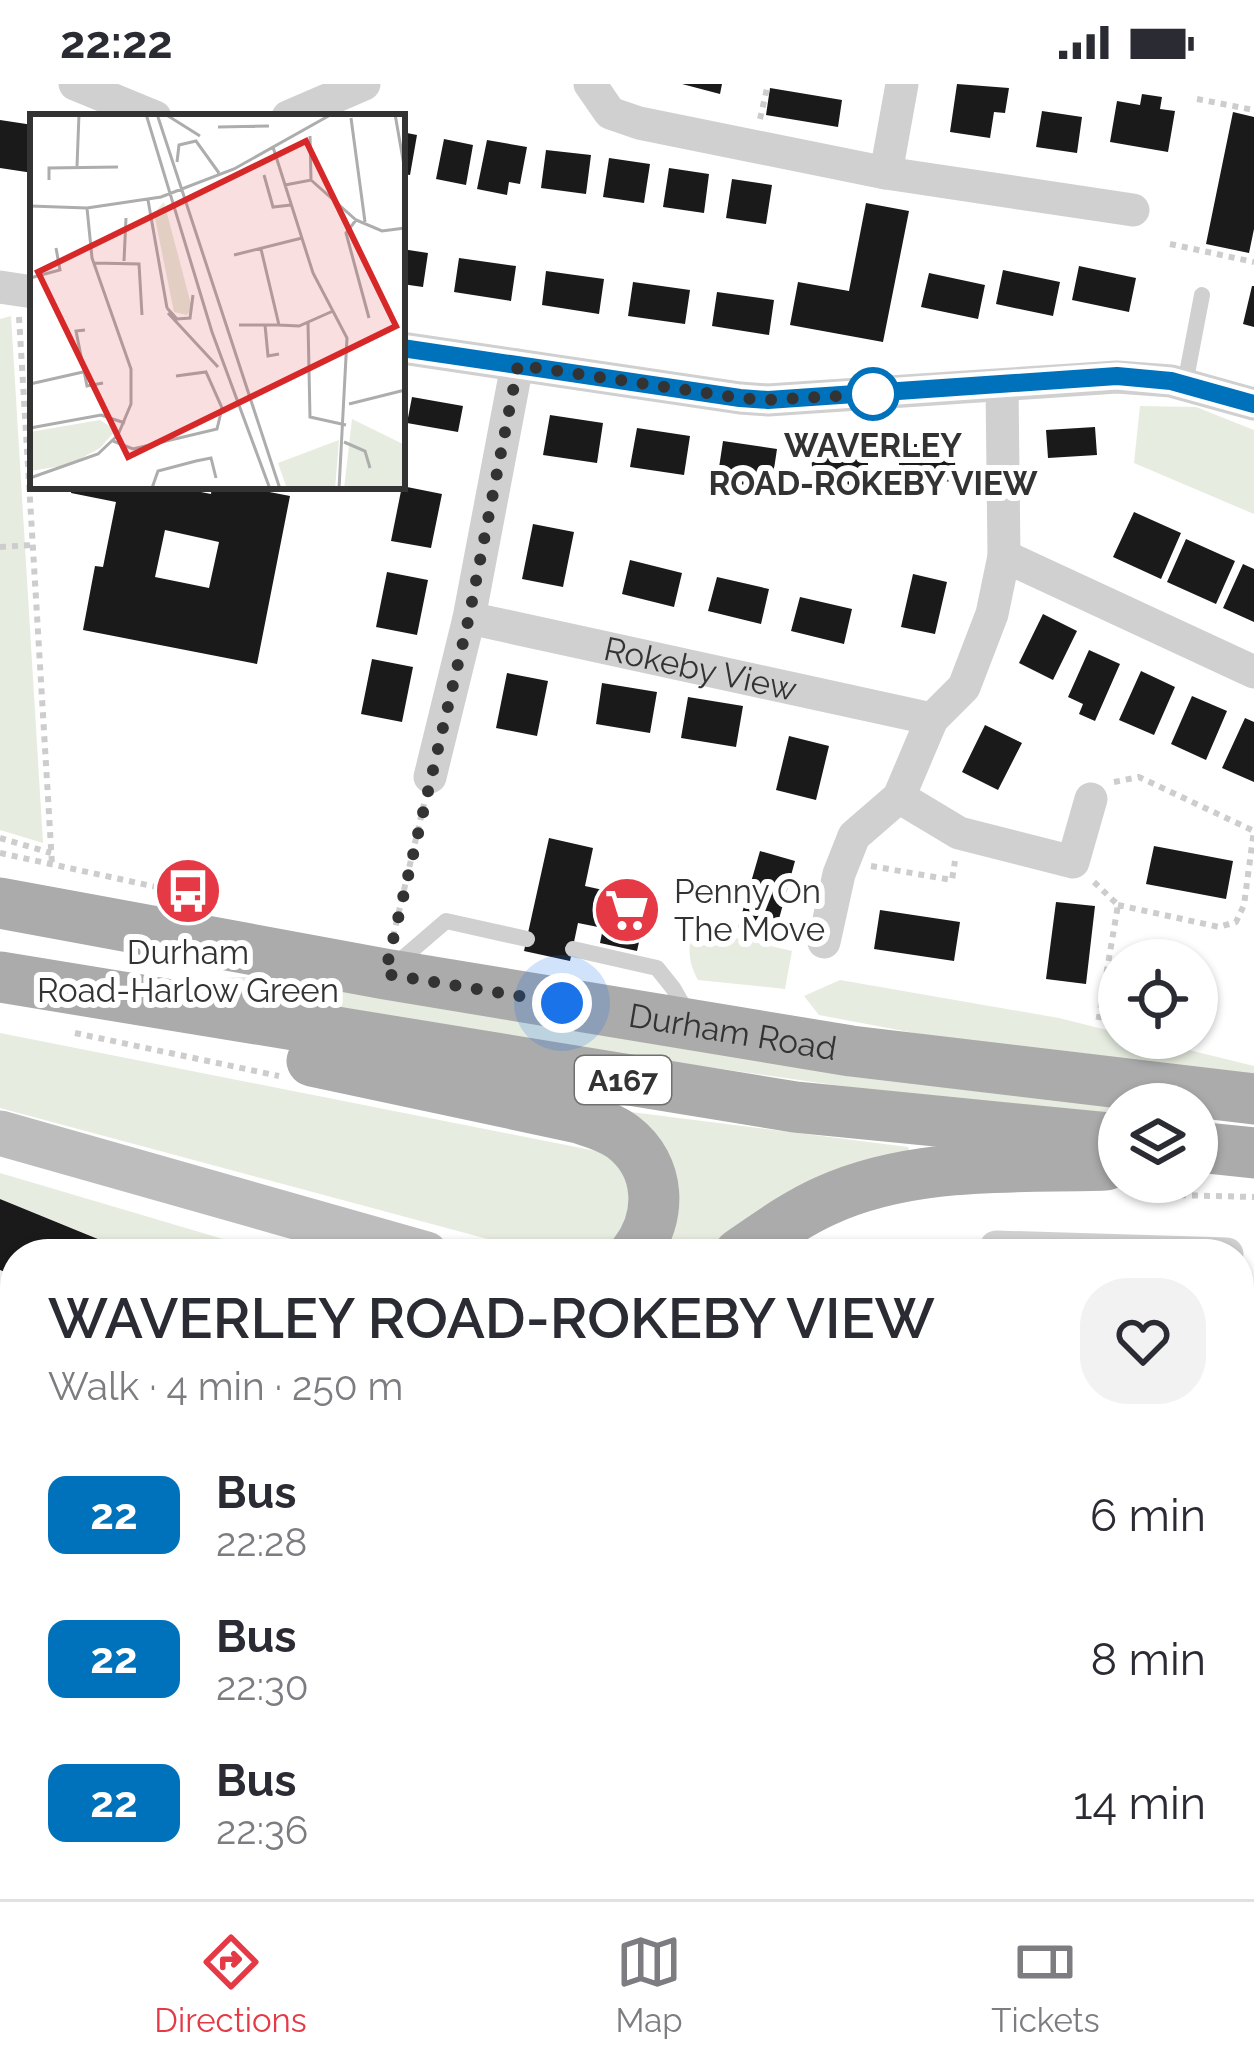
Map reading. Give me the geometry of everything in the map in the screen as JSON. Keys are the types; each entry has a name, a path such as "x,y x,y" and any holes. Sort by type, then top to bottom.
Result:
{"main road":[{"name":"Durham Road","path":"0,903 53,888 385,974 851,1051 1254,1099"},
{"name":"Durham Road","path":"21,980 795,1107 1098,1137"},
{"path":"21,980 143,1025 606,1127 638,1150 649,1168 654,1210 643,1239"},
{"path":"1218,1150 1254,1156"},
{"path":"1218,1159 1254,1156"},
{"path":"761,1239 831,1198 894,1179 934,1171 1098,1165"}],"street":[{"path":"75,84 148,114"},
{"path":"295,114 364,84"},
{"path":"590,84 610,113 639,123 886,172 1133,210"},
{"path":"886,172 902,84"},
{"path":"405,348 754,399 1117,376 1185,384 1254,404"},
{"path":"430,777 469,617 518,365"},
{"path":"824,942 854,836 899,797 932,719 964,687 992,614 1004,556 1002,386"},
{"path":"1004,556 1254,672"},
{"name":"Rokeby View","path":"469,617 932,719"},
{"path":"899,797 959,833 1073,862 1090,799"},
{"path":"0,1133 373,1239"}],"lane":[{"path":"1185,384 1202,295"},
{"path":"385,974 446,921 527,939"},
{"path":"573,949 657,968 694,1025"}],"path":[{"path":"1197,99 1254,110"},
{"path":"1170,244 1254,262"},
{"path":"17,290 53,888"},
{"path":"0,547 33,545"},
{"path":"385,974 430,777"},
{"path":"1073,862 1118,905 1219,927 1236,922 1244,904 1254,831 1139,777 1112,782 1090,799"},
{"path":"844,862 952,880 959,833"},
{"path":"0,838 52,853"},
{"path":"0,854 38,861"},
{"path":"1112,939 1118,905"}],"shaded area":[{"path":"11,316 43,843 0,830 0,319"},
{"path":"1140,406 1196,407 1254,430 1254,514 1134,463"},
{"path":"692,928 792,951 785,989 698,980 690,955"},
{"path":"284,975 1098,1101 1098,1112 926,1098 290,1008 224,978"},
{"path":"840,980 1059,1018 1098,1028 1098,1059 967,1043 819,1015 804,996"},
{"path":"0,1033 606,1153 618,1157 635,1200 617,1239 488,1239 0,1108"},
{"path":"1218,1057 1254,1066 1254,1078 1098,1059"},
{"path":"623,1111 908,1147 912,1157 769,1211 732,1239 648,1239"},
{"path":"0,1173 223,1239 99,1239 0,1199"}],"building":[{"path":"682,84 722,84 720,94"},
{"path":"957,84 1009,88 1005,113 994,112 990,138 950,132"},
{"path":"770,88 842,100 838,127 766,115"},
{"path":"1142,94 1162,97 1160,109 1175,111 1168,152 1110,142 1117,101 1140,105"},
{"path":"1042,111 1082,117 1077,153 1036,147"},
{"path":"1233,112 1254,117 1254,229 1249,253 1206,244"},
{"path":"0,120 30,125 30,173 0,168"},
{"path":"405,133 417,135 410,175 405,174"},
{"path":"444,139 473,145 466,185 436,179"},
{"path":"487,140 527,147 520,184 509,182 507,195 477,189"},
{"path":"546,150 591,155 586,194 541,188"},
{"path":"609,158 650,164 644,203 603,197"},
{"path":"669,168 709,174 704,213 663,207"},
{"path":"732,179 772,185 766,224 726,218"},
{"path":"866,203 909,211 883,342 790,325 798,282 849,291"},
{"path":"405,249 428,253 423,287 405,284"},
{"path":"459,258 516,266 511,301 454,292"},
{"path":"1079,266 1136,278 1129,312 1072,300"},
{"path":"1003,270 1060,282 1053,316 996,304"},
{"path":"546,271 604,279 599,314 542,305"},
{"path":"929,273 985,285 978,319 921,307"},
{"path":"633,282 690,290 685,324 628,316"},
{"path":"1254,286 1254,327 1243,324"},
{"path":"717,292 774,300 769,335 712,326"},
{"path":"412,397 463,406 458,432 407,423"},
{"path":"550,415 603,423 597,463 543,455"},
{"path":"1095,427 1097,455 1048,458 1046,430"},
{"path":"637,428 690,436 684,475 630,467"},
{"path":"723,441 777,449 771,489 717,481"},
{"path":"954,442 956,481 900,484 898,445"},
{"path":"867,445 869,484 813,487 811,448"},
{"path":"72,489 186,489 211,494 212,489 254,489 290,496 257,664 83,630 95,566 103,567 116,502 71,493","holes":["165,530 219,542 209,588 155,577"]},
{"path":"401,489 442,494 431,548 391,541"},
{"path":"1134,512 1181,533 1161,579 1113,557"},
{"path":"533,524 574,532 563,587 522,579"},
{"path":"1186,539 1235,561 1216,604 1167,582"},
{"path":"630,560 682,573 674,607 622,594"},
{"path":"1243,564 1254,569 1254,622 1223,608"},
{"path":"387,572 428,580 417,635 376,627"},
{"path":"913,574 947,582 935,634 901,627"},
{"path":"717,577 769,589 761,624 708,611"},
{"path":"800,597 852,609 844,644 791,631"},
{"path":"1043,614 1077,631 1053,680 1019,663"},
{"path":"1089,650 1120,664 1095,721 1079,714 1083,704 1068,697"},
{"path":"372,659 413,667 402,722 361,714"},
{"path":"1141,671 1175,687 1154,735 1119,720"},
{"path":"507,673 548,681 537,736 496,728"},
{"path":"602,683 657,692 650,733 596,724"},
{"path":"1192,696 1227,711 1206,760 1171,744"},
{"path":"688,697 743,706 736,747 681,738"},
{"path":"1245,718 1254,722 1254,782 1222,768"},
{"path":"985,725 1022,743 998,790 962,772"},
{"path":"789,736 829,746 816,800 776,790"},
{"path":"549,838 593,848 585,886 612,892 614,880 651,888 637,951 600,943 603,928 578,923 570,961 524,951"},
{"path":"1154,846 1233,861 1226,899 1146,884"},
{"path":"760,851 795,861 774,937 738,927"},
{"path":"1056,902 1095,906 1086,984 1046,979"},
{"path":"880,910 960,922 954,961 874,949"},
{"path":"0,1199 98,1239 0,1239"}],"bus line":[{"name":"22","path":"405,348 699,394 768,400 1117,376 1171,381 1254,404"}],"place":[{"name":"WAVERLEY ROAD-ROKEBY VIEW","path":"873,394"},
{"name":"Durham Road-Harlow Green","path":"188,891"},
{"name":"Penny On The Move","path":"627,910"}],"route":[{"path":"562,1003 385,974 469,617 518,365 740,398 873,394"}]}
